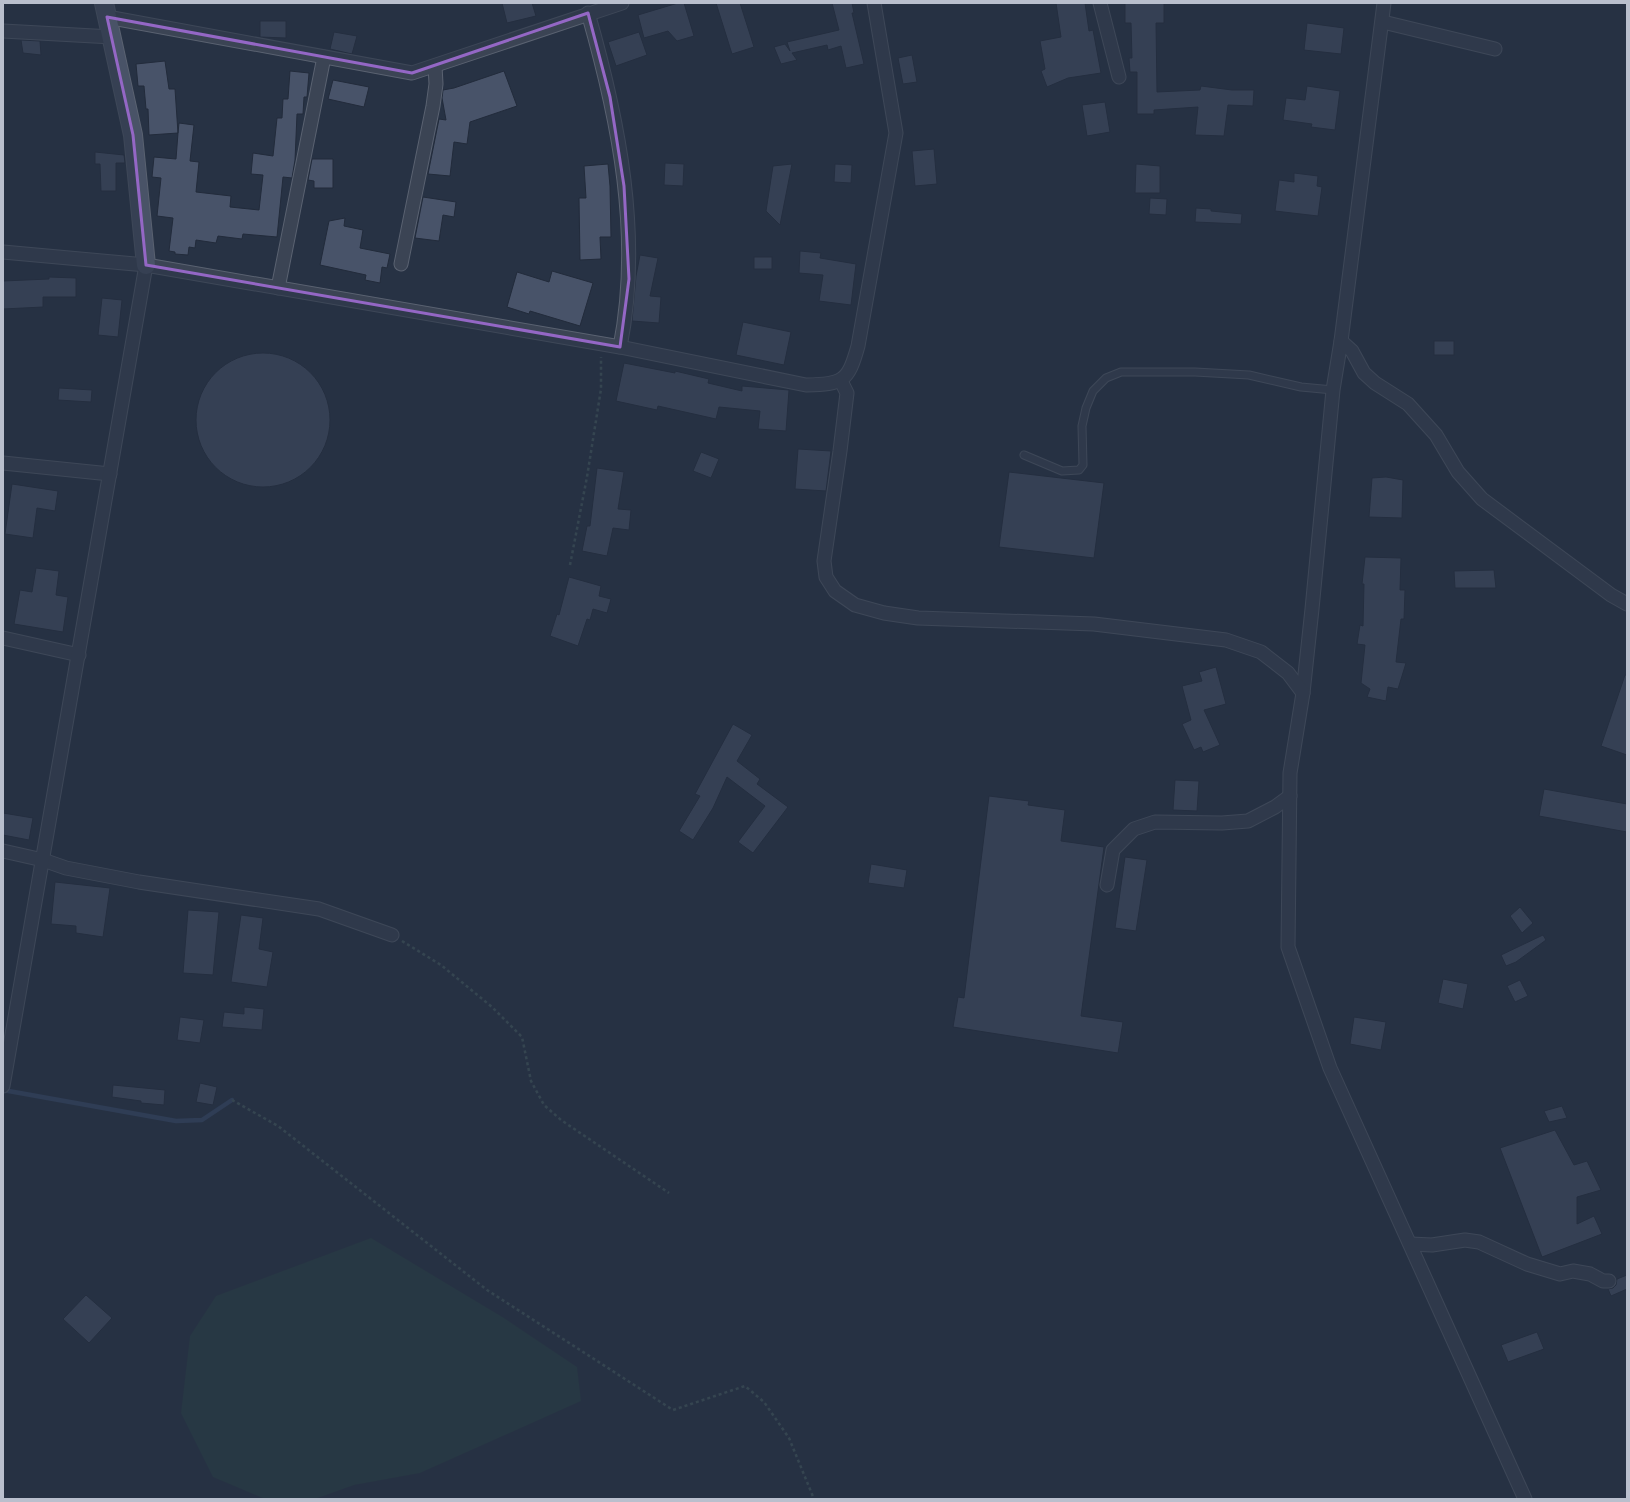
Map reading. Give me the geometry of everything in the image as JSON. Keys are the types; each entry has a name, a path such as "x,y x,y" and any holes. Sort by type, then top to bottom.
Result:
{"street":[{"path":"3,1086 146,266 133,135 106,10 324,57 412,73 588,13 622,3"},
{"path":"3,252 146,266 620,347 806,385 824,385 841,381 848,374 853,365 858,346 896,133 874,3"},
{"path":"1100,3 1118,77"},
{"path":"1384,3 1383,22 1341,341 1333,390 1303,693 1290,773 1288,947 1330,1068 1525,1499"},
{"path":"588,13 610,97 618,140 624,186 629,255 629,278 620,347"},
{"path":"1383,22 1495,49"},
{"path":"3,31 112,37"},
{"path":"278,288 324,57"},
{"path":"401,264 433,106 436,84 435,66"},
{"path":"1341,341 1352,351 1364,373 1375,383 1408,404 1436,435 1458,472 1482,499 1611,595 1627,604"},
{"path":"841,381 847,393 824,561 826,577 835,591 855,605 884,613 918,618 1094,624 1226,640 1261,652 1288,673 1303,693"},
{"path":"3,463 110,474"},
{"path":"3,638 79,655"},
{"path":"1107,885 1112,850 1134,829 1155,822 1222,823 1248,821 1275,807 1290,796"},
{"path":"3,851 43,860 66,868 139,882 319,909 392,935"},
{"path":"1410,1244 1432,1245 1465,1240 1479,1242 1527,1264 1560,1274 1573,1271 1590,1274 1603,1281 1609,1281"}],"lane":[{"path":"1024,455 1062,471 1079,470 1083,465 1082,426 1086,408 1093,391 1106,378 1121,372 1188,372 1249,375 1301,387 1333,390"}],"path":[{"path":"570,565 586,485 601,389 601,344"},
{"path":"392,935 441,965 492,1007 522,1037 531,1081 544,1105 561,1120 669,1193"},
{"path":"232,1100 278,1126 487,1290 673,1410 745,1386 764,1402 789,1438 814,1499"}],"highlighted area":[{"path":"588,13 610,97 624,186 629,279 620,347 146,265 133,135 107,17 412,73"}],"green space":[{"path":"371,1238 504,1318 577,1367 581,1401 420,1473 354,1485 315,1499 265,1499 213,1477 181,1413 190,1336 216,1296"}],"building":[{"path":"502,3 532,3 536,16 507,23"},
{"path":"678,3 684,3 694,36 677,41 668,31 644,38 638,15"},
{"path":"716,3 740,3 754,47 732,54"},
{"path":"832,3 852,3 854,13 852,13 864,64 846,68 841,46 828,50 827,45 792,53 797,60 781,64 774,47 785,44 790,51 787,42 839,30"},
{"path":"1056,3 1085,3 1089,31 1093,30 1101,73 1068,78 1047,87 1041,71 1045,69 1040,41 1061,37"},
{"path":"1125,3 1164,3 1164,23 1156,23 1157,92 1200,90 1201,86 1232,90 1254,90 1253,106 1228,105 1224,136 1195,135 1198,107 1154,110 1154,114 1137,114 1137,72 1130,72 1129,58 1132,58 1131,23 1125,23"},
{"path":"260,21 286,21 286,38 260,37"},
{"path":"1307,23 1344,28 1341,54 1304,50"},
{"path":"334,32 357,36 352,54 330,49"},
{"path":"639,32 647,55 616,66 608,42"},
{"path":"21,40 40,41 41,55 23,53"},
{"path":"912,55 917,82 903,84 898,58"},
{"path":"165,61 169,89 175,89 178,133 149,135 148,109 146,109 144,86 138,86 136,64"},
{"path":"290,71 309,73 307,97 304,97 303,114 297,114 295,160 292,178 283,177 277,237 243,234 242,239 218,236 216,243 196,240 195,248 189,247 188,255 175,254 175,252 169,251 173,218 157,216 161,178 152,177 154,157 176,159 179,123 194,125 190,161 199,162 196,192 231,196 230,207 259,210 263,175 251,174 253,153 273,156 277,118 282,118 283,99 288,99"},
{"path":"504,71 517,106 470,122 467,144 454,142 450,176 428,174 439,119 446,120 442,98 443,90 454,88"},
{"path":"333,80 369,87 364,107 328,99"},
{"path":"1307,86 1340,91 1335,130 1311,127 1312,124 1283,120 1286,98 1305,100"},
{"path":"1105,102 1110,132 1087,136 1082,105"},
{"path":"934,149 937,184 915,186 912,151"},
{"path":"95,152 124,155 125,163 116,163 116,191 101,191 100,164 95,164"},
{"path":"312,159 333,159 333,188 314,188 314,181 308,180"},
{"path":"665,163 684,164 683,186 664,185"},
{"path":"608,164 611,237 600,237 601,259 580,260 579,198 586,198 584,166"},
{"path":"792,164 780,225 766,211 773,166"},
{"path":"835,164 852,165 851,183 834,182"},
{"path":"1136,164 1160,166 1160,193 1135,193"},
{"path":"1294,173 1318,176 1317,186 1322,187 1318,216 1275,211 1279,180 1294,182"},
{"path":"423,197 456,202 454,217 443,215 439,241 415,238"},
{"path":"1150,198 1167,199 1166,215 1149,214"},
{"path":"1196,208 1242,214 1241,224 1195,222"},
{"path":"345,218 344,226 363,230 360,248 390,254 387,268 382,267 380,283 365,280 366,275 320,265 329,221"},
{"path":"800,251 821,253 820,258 856,264 851,305 819,301 823,275 799,273"},
{"path":"640,255 658,258 650,296 661,297 659,323 632,321 636,276"},
{"path":"754,257 772,257 772,269 754,269"},
{"path":"552,271 593,283 580,326 530,311 529,314 507,307 517,272 549,282"},
{"path":"49,277 76,278 76,297 43,297 43,307 3,309 3,281 49,279"},
{"path":"102,298 122,300 118,337 98,335"},
{"path":"743,322 791,332 784,365 736,355"},
{"path":"1434,341 1454,341 1454,355 1434,355"},
{"path":"256,353 270,353 289,358 311,372 325,394 329,407 329,433 325,446 311,468 289,482 270,487 256,487 237,482 215,468 201,446 196,427 196,413 201,394 215,372 237,358"},
{"path":"624,363 675,373 675,371 709,379 708,383 742,391 742,386 789,390 786,431 758,429 760,411 719,407 716,419 658,406 657,410 616,401"},
{"path":"59,388 92,390 91,402 58,400"},
{"path":"798,449 831,451 826,491 795,489"},
{"path":"701,452 719,459 711,478 693,471"},
{"path":"597,468 624,472 618,509 631,510 629,530 613,528 607,556 582,551 587,526 590,526"},
{"path":"1009,472 1104,483 1094,558 999,547"},
{"path":"1386,477 1403,480 1402,518 1369,517 1372,478"},
{"path":"12,484 58,491 55,511 37,508 33,538 5,534"},
{"path":"1365,557 1401,558 1400,590 1405,590 1404,619 1401,619 1396,662 1406,663 1398,689 1388,687 1386,701 1367,697 1370,689 1361,683 1365,645 1357,644 1360,625 1363,626 1364,584 1362,584"},
{"path":"36,568 59,571 56,595 68,597 63,632 14,624 20,590 32,592"},
{"path":"1494,570 1496,588 1455,588 1454,571"},
{"path":"569,577 601,586 599,596 611,599 607,613 593,609 590,620 587,619 578,646 550,636 557,614 559,615"},
{"path":"1216,667 1226,704 1204,710 1220,745 1203,752 1201,747 1194,750 1182,724 1191,720 1182,686 1202,681 1199,672"},
{"path":"1625,675 1627,675 1627,755 1601,746"},
{"path":"733,724 752,735 737,761 760,779 757,784 788,807 753,853 738,842 765,806 727,777 713,808 693,840 679,831 700,796 695,794"},
{"path":"1175,780 1199,781 1197,811 1173,810"},
{"path":"1544,789 1627,804 1627,832 1539,816"},
{"path":"989,796 1029,801 1028,805 1065,810 1061,841 1104,847 1081,1016 1123,1022 1118,1053 953,1027 958,997 964,998"},
{"path":"3,813 33,818 29,840 3,835"},
{"path":"1125,857 1147,860 1136,931 1115,928"},
{"path":"871,864 907,870 904,888 868,883"},
{"path":"55,882 110,888 103,937 76,933 76,926 51,924"},
{"path":"1520,907 1533,923 1522,933 1510,916"},
{"path":"188,910 219,912 213,975 183,973"},
{"path":"241,915 263,918 259,949 273,952 267,987 231,982"},
{"path":"1543,935 1546,940 1516,962 1506,966 1501,955"},
{"path":"1443,979 1468,984 1463,1009 1438,1003"},
{"path":"1520,980 1528,996 1515,1002 1507,986"},
{"path":"244,1007 264,1009 262,1030 222,1027 224,1012 244,1014"},
{"path":"180,1017 204,1020 200,1043 177,1040"},
{"path":"1354,1017 1386,1022 1381,1050 1350,1044"},
{"path":"200,1083 217,1087 213,1105 196,1102"},
{"path":"113,1085 165,1090 164,1105 141,1103 141,1101 112,1097"},
{"path":"1562,1106 1567,1118 1549,1122 1544,1111"},
{"path":"1555,1130 1574,1165 1587,1161 1601,1190 1577,1197 1577,1224 1594,1216 1602,1234 1542,1257 1500,1148"},
{"path":"1627,1275 1627,1289 1611,1296 1608,1289 1613,1288 1616,1285 1617,1279"},
{"path":"86,1295 112,1318 89,1343 63,1319"},
{"path":"1537,1332 1544,1349 1508,1362 1501,1345"}],"waterway":[{"path":"3,1090 176,1121 202,1120 232,1100"}]}
